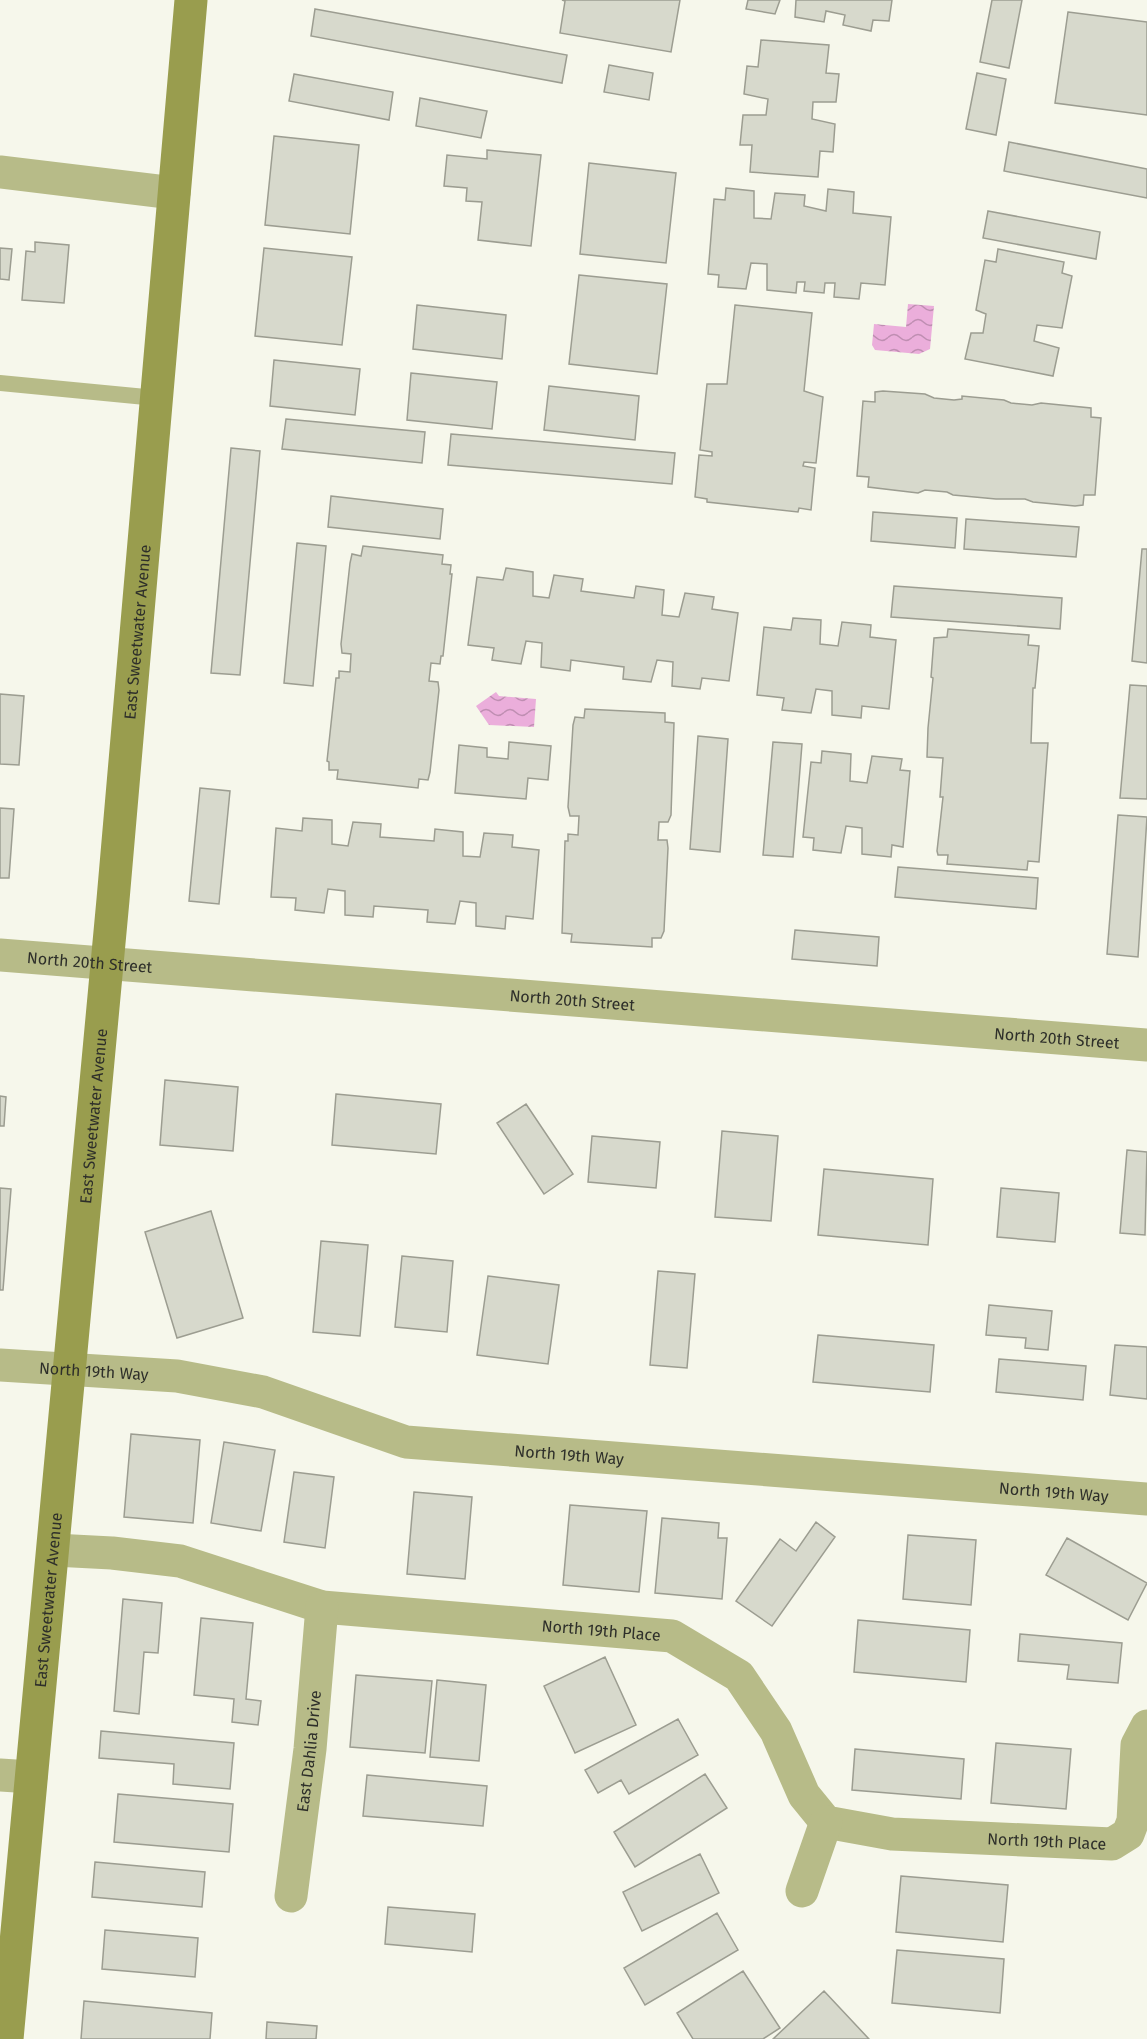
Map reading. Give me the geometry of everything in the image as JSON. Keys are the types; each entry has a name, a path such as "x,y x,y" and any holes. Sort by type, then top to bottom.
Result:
{"street":[{"name":"East Sweetwater Avenue","path":"7,2039 15,1776 54,1550 190,0"},
{"path":"0,172 174,192"},
{"name":"North 20th Street","path":"0,955 1147,1045"},
{"name":"North 19th Way","path":"0,1365 177,1376 263,1392 406,1442 1147,1499"},
{"name":"North 19th Place","path":"54,1550 112,1553 180,1561 322,1607 672,1636 739,1676 776,1731 804,1795 826,1822 892,1834 1112,1844 1138,1842 1133,1821 1137,1745 1147,1726"},
{"name":"East Dahlia Drive","path":"291,1896 310,1749 322,1607"},
{"path":"802,1891 826,1822"}],"lane":[{"path":"0,383 156,398"}],"water":[{"path":"908,304 934,306 930,349 919,354 875,350 872,345 874,324 906,327"},
{"path":"496,692 499,696 536,699 534,727 489,725 476,706"}],"building":[{"path":"562,0 680,0 671,52 560,33 565,1"},
{"path":"748,0 780,0 775,14 746,9"},
{"path":"796,0 892,0 889,21 873,20 871,31 843,25 845,15 826,11 824,22 795,17"},
{"path":"992,0 1022,0 1009,68 980,62"},
{"path":"315,9 567,55 562,83 311,36"},
{"path":"1068,12 1147,22 1147,115 1055,103"},
{"path":"761,40 829,45 826,73 839,74 836,102 813,102 812,119 835,124 833,152 820,151 818,177 750,172 752,145 740,145 743,115 766,115 768,99 744,94 747,66 758,67"},
{"path":"609,65 653,73 649,100 604,92"},
{"path":"977,73 1006,79 996,135 966,129"},
{"path":"294,74 393,92 389,120 289,101"},
{"path":"420,98 487,111 481,138 416,126"},
{"path":"274,136 359,145 350,234 265,225"},
{"path":"1009,142 1147,169 1147,198 1004,171"},
{"path":"487,150 541,155 531,246 478,240 482,202 466,201 467,188 444,186 447,155 487,159"},
{"path":"589,163 676,173 666,263 580,254"},
{"path":"726,188 754,191 754,218 771,219 775,193 805,195 804,206 826,211 828,189 854,192 853,213 891,217 885,285 861,283 859,299 834,297 835,283 825,283 824,293 804,291 805,282 797,282 796,293 767,290 767,264 751,263 746,289 718,287 719,275 708,274 714,199 725,200"},
{"path":"988,211 1100,232 1096,259 983,238"},
{"path":"35,242 69,245 64,303 22,300 26,251 35,252"},
{"path":"0,248 12,249 9,280 0,279"},
{"path":"264,248 352,257 342,345 255,336"},
{"path":"998,249 1064,262 1062,273 1072,276 1062,328 1037,325 1034,341 1059,348 1053,376 965,359 971,333 983,333 986,314 976,310 985,260 996,262"},
{"path":"579,275 667,284 657,374 569,364"},
{"path":"417,305 506,315 502,359 413,349"},
{"path":"735,305 812,313 804,391 823,397 816,463 804,462 803,466 815,468 811,510 799,508 798,512 707,502 707,499 695,497 699,455 712,456 712,452 700,450 707,384 727,384"},
{"path":"274,360 360,369 355,415 270,406"},
{"path":"411,373 497,382 492,429 407,420"},
{"path":"549,386 639,396 635,440 544,430"},
{"path":"875,392 925,394 934,398 954,400 962,399 962,396 1032,405 1041,403 1091,408 1091,417 1101,418 1095,495 1084,495 1083,505 1075,506 1033,502 1025,499 996,499 953,495 947,492 925,490 918,493 868,487 869,477 857,476 863,401 875,402"},
{"path":"286,419 425,432 422,463 282,449"},
{"path":"451,434 675,453 672,484 448,465"},
{"path":"231,448 260,451 240,675 211,673"},
{"path":"331,496 443,509 440,539 328,527"},
{"path":"873,512 957,518 955,548 871,541"},
{"path":"966,519 1079,527 1076,557 964,549"},
{"path":"297,543 326,546 313,686 284,683"},
{"path":"363,546 443,555 442,564 451,565 443,656 441,656 440,664 431,663 429,681 438,682 439,690 430,772 428,780 419,779 418,788 337,779 338,770 329,770 327,761 336,678 339,678 339,671 350,672 351,654 342,653 341,644 350,563 352,554 361,556"},
{"path":"1142,549 1147,549 1147,663 1132,661"},
{"path":"506,568 533,572 533,596 549,598 554,575 583,579 581,591 634,598 636,586 664,590 662,615 679,617 685,593 714,597 712,609 738,613 729,681 702,678 700,689 672,686 673,662 657,660 651,682 623,679 624,667 571,660 570,671 541,667 542,643 526,641 521,664 492,660 494,648 468,645 477,577 503,580"},
{"path":"894,586 1062,598 1060,629 891,617"},
{"path":"793,618 821,620 820,644 838,646 842,622 871,625 870,637 896,640 889,709 862,706 861,718 832,715 832,691 816,689 811,713 782,710 784,698 757,695 764,627 791,630"},
{"path":"948,629 1029,635 1028,645 1039,646 1035,688 1033,688 1031,743 1048,743 1039,862 1028,861 1027,870 947,864 948,855 938,855 943,797 940,797 943,758 927,757 928,728 934,638 947,637"},
{"path":"1130,685 1147,686 1147,799 1120,798"},
{"path":"0,694 24,696 19,765 0,764"},
{"path":"585,709 665,713 665,722 674,723 671,815 668,822 659,822 658,840 667,840 668,848 664,931 661,938 652,938 652,947 571,942 572,934 562,933 565,841 568,841 568,834 578,835 579,816 570,816 568,807 573,725 575,717 584,718"},
{"path":"698,736 728,739 720,852 690,849"},
{"path":"509,742 551,746 548,780 528,778 526,799 455,793 459,745 487,748 487,757 508,759"},
{"path":"773,742 802,744 793,857 763,855"},
{"path":"822,751 851,754 850,781 867,783 872,756 902,759 900,770 910,771 903,847 892,845 891,857 862,854 862,828 846,826 841,853 813,850 814,838 803,837 811,762 821,763"},
{"path":"200,788 230,791 219,904 189,901"},
{"path":"0,808 14,809 9,878 0,878"},
{"path":"1118,815 1147,817 1138,957 1107,954"},
{"path":"303,818 332,820 332,844 348,846 353,822 381,824 380,837 434,841 435,829 463,832 463,856 480,857 484,833 513,835 512,847 539,850 533,919 506,916 505,929 476,926 476,903 460,901 455,924 427,922 428,910 374,906 373,917 345,915 345,891 328,889 324,913 295,910 296,898 271,897 276,828 302,831"},
{"path":"898,867 1038,878 1036,909 895,897"},
{"path":"795,930 879,937 877,966 792,959"},
{"path":"165,1080 238,1087 233,1151 160,1145"},
{"path":"336,1094 441,1104 436,1154 332,1145"},
{"path":"0,1096 6,1097 4,1126 0,1126"},
{"path":"526,1104 573,1174 544,1194 497,1123"},
{"path":"722,1131 778,1136 771,1221 715,1217"},
{"path":"592,1136 660,1142 656,1188 588,1182"},
{"path":"1127,1150 1147,1152 1145,1235 1120,1233"},
{"path":"824,1169 933,1179 928,1245 818,1235"},
{"path":"0,1188 11,1189 3,1290 0,1290"},
{"path":"1001,1188 1059,1193 1055,1242 997,1237"},
{"path":"211,1211 243,1318 177,1338 145,1232"},
{"path":"321,1241 368,1245 360,1336 313,1332"},
{"path":"402,1256 453,1261 447,1332 395,1327"},
{"path":"658,1271 695,1274 687,1368 650,1365"},
{"path":"488,1276 559,1285 548,1364 477,1355"},
{"path":"989,1305 1052,1311 1048,1350 1025,1348 1026,1338 986,1335"},
{"path":"818,1335 934,1345 930,1392 813,1382"},
{"path":"1115,1345 1147,1347 1147,1399 1110,1395"},
{"path":"999,1359 1086,1366 1083,1400 996,1392"},
{"path":"131,1434 200,1440 193,1523 124,1517"},
{"path":"224,1442 275,1450 261,1531 211,1523"},
{"path":"294,1472 334,1477 325,1548 284,1542"},
{"path":"414,1492 472,1497 465,1579 407,1574"},
{"path":"570,1505 647,1511 639,1592 563,1585"},
{"path":"662,1518 719,1523 718,1538 727,1538 722,1599 655,1593"},
{"path":"816,1522 835,1537 772,1626 736,1601 780,1539 796,1551"},
{"path":"908,1535 976,1540 971,1605 903,1599"},
{"path":"1067,1538 1147,1583 1128,1620 1046,1575"},
{"path":"123,1599 162,1603 158,1653 144,1652 139,1714 114,1711"},
{"path":"201,1618 253,1623 246,1699 261,1701 258,1725 232,1722 234,1699 194,1695"},
{"path":"858,1620 970,1630 966,1682 854,1672"},
{"path":"1020,1634 1122,1643 1118,1683 1067,1679 1069,1665 1018,1661"},
{"path":"605,1657 636,1725 575,1753 544,1686"},
{"path":"356,1675 432,1681 425,1753 350,1747"},
{"path":"437,1680 486,1685 479,1761 430,1757"},
{"path":"678,1719 698,1755 629,1794 621,1780 598,1793 585,1770"},
{"path":"101,1731 234,1743 230,1789 173,1784 174,1764 99,1758"},
{"path":"996,1743 1071,1749 1066,1809 991,1803"},
{"path":"855,1749 964,1759 961,1799 852,1790"},
{"path":"705,1774 727,1808 635,1867 614,1832"},
{"path":"367,1775 487,1786 483,1826 363,1816"},
{"path":"118,1794 233,1804 229,1852 114,1842"},
{"path":"700,1854 719,1893 642,1931 623,1892"},
{"path":"95,1862 205,1872 202,1907 92,1897"},
{"path":"901,1876 1008,1885 1003,1942 896,1932"},
{"path":"388,1907 475,1914 472,1952 385,1944"},
{"path":"717,1913 738,1950 645,2005 624,1968"},
{"path":"105,1930 198,1938 195,1977 102,1969"},
{"path":"897,1950 1004,1959 1000,2013 892,2003"},
{"path":"743,1971 780,2028 763,2039 693,2039 677,2013"},
{"path":"824,1991 869,2039 773,2039"},
{"path":"84,2001 212,2013 210,2039 81,2039"},
{"path":"267,2022 317,2026 316,2039 266,2039"}]}
